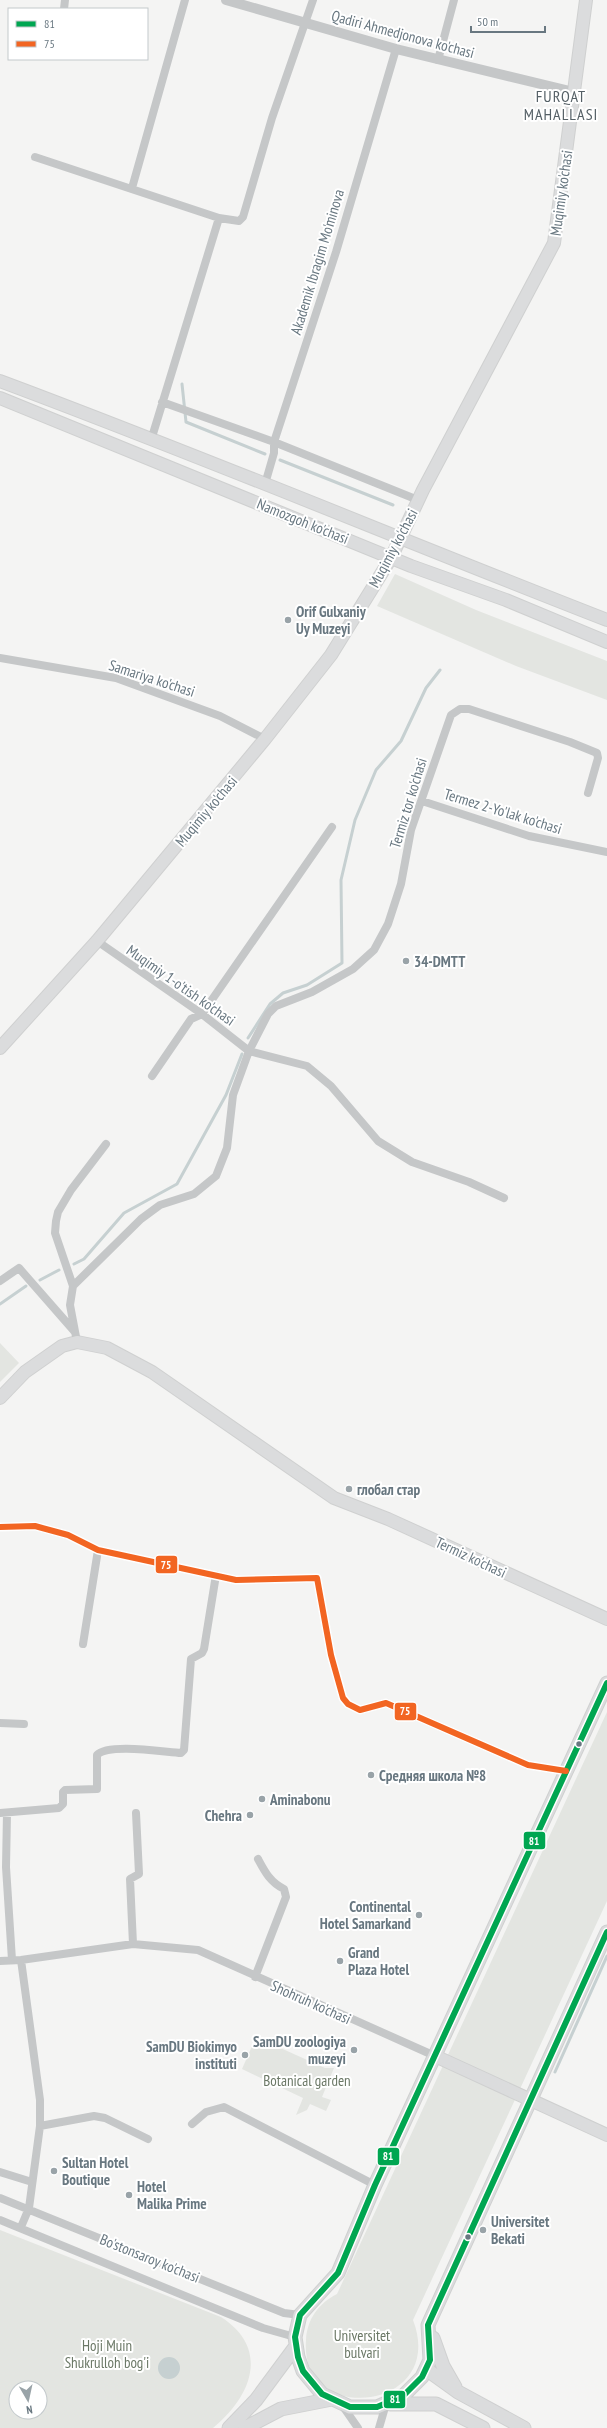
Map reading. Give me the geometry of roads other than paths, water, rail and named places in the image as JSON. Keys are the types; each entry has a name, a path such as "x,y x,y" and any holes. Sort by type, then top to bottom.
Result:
{"main road":[{"name":"Muqimiy ko'chasi","path":"0,1048 96,941 265,739 331,655 391,558 418,500 554,244 586,0"},
{"name":"Namozgoh ko'chasi","path":"0,381 152,437 400,540 607,620"},
{"name":"Namozgoh ko'chasi","path":"0,398 391,558 506,600 607,642"},
{"path":"0,1398 38,1362 77,1337"},
{"name":"Termiz ko'chasi","path":"77,1337 107,1348 152,1372 334,1498 388,1519 607,1619"},
{"path":"337,2402 311,2384 303,2371 296,2342 300,2315 338,2273 375,2185 607,1683"},
{"path":"386,2404 410,2390 426,2369 430,2360 428,2325 607,1932"},
{"name":"Shohruh ko'chasi","path":"435,2056 607,2135"},
{"path":"428,2325 443,2366 458,2392"},
{"path":"229,2428 256,2400 296,2342"},
{"path":"426,2369 458,2392 524,2428"},
{"path":"245,2428 281,2409 337,2402 368,2408 386,2404 436,2404 483,2428"}],"street":[{"path":"132,188 185,0"},
{"name":"Qadiri Ahmedjonova ko'chasi","path":"226,0 239,2 304,24 396,49 574,92"},
{"path":"35,158 132,188 220,218 239,221 243,217 272,118 313,0"},
{"path":"438,60 454,0"},
{"name":"Akademik Ibragim Mo'minova","path":"265,484 273,457 274,442 336,252 396,49"},
{"path":"152,437 220,218"},
{"path":"162,402 192,411 274,442 418,500"},
{"name":"Samariya ko'chasi","path":"0,658 116,678 220,716 265,739"},
{"name":"Termiz tor ko'chasi","path":"73,1286 141,1219 160,1205 194,1194 216,1176 227,1148 230,1105 249,1051 268,1014 276,1006 312,992 354,969 374,950 388,924 401,884 411,830 451,715 460,709 521,725 597,753 598,758 588,792"},
{"name":"Termez 2-Yo'lak ko'chasi","path":"422,801 529,836 604,852"},
{"path":"152,1076 191,1019 202,1014 332,827"},
{"name":"Muqimiy 1-o'tish ko'chasi","path":"96,941 202,1014 249,1051"},
{"path":"249,1051 307,1066 331,1086 378,1141 412,1162 469,1182 504,1198"},
{"path":"77,1337 70,1305 73,1286 55,1233 58,1212 106,1144"},
{"path":"0,1281 19,1268 77,1337"},
{"path":"0,1527 35,1526 68,1535 98,1550 236,1580 316,1578 331,1655 340,1689 348,1704 360,1710 386,1704 528,1764 566,1771"},
{"path":"83,1644 98,1550"},
{"path":"21,2228 29,2208 40,2126 40,2100 17,1960 6,1867 3,1813 59,1808 63,1804 63,1792 66,1790 97,1789 97,1755 100,1752 117,1748 181,1753 184,1750 191,1659 202,1653 204,1649 216,1575"},
{"path":"0,1723 24,1724"},
{"path":"133,1944 130,1879 139,1874 136,1813"},
{"path":"255,1977 286,1897 284,1889 275,1884 267,1876 258,1859"},
{"name":"Shohruh ko'chasi","path":"0,1961 133,1944 198,1950 255,1977 435,2056"},
{"path":"192,2124 206,2112 224,2107 375,2185"},
{"path":"40,2126 94,2116 105,2118 148,2139"},
{"path":"0,2172 32,2182"},
{"name":"Bo'stonsaroy ko'chasi","path":"0,2198 29,2208 284,2313 300,2315"},
{"name":"Bo'stonsaroy ko'chasi","path":"0,2220 296,2342"},
{"path":"337,2402 358,2428"},
{"path":"379,2428 386,2404"}],"waterway":[{"path":"182,384 186,422 265,454"},
{"path":"280,460 393,505"},
{"path":"248,1038 270,1004 283,993 307,985 342,963 341,880 355,820 376,770 401,741 426,688 440,670"},
{"path":"74,1264 84,1259 124,1213 177,1184 226,1095 242,1054"},
{"path":"40,1280 59,1270"},
{"path":"0,1304 26,1286"},
{"path":"555,2072 607,1956"}],"place":[{"name":"Orif Gulxaniy Uy Muzeyi","path":"288,620"},
{"name":"34-DMTT","path":"406,961"},
{"name":"глобал стар","path":"349,1489"},
{"name":"Средняя школа №8","path":"371,1775"},
{"name":"Aminabonu","path":"262,1799"},
{"name":"Chehra","path":"250,1815"},
{"name":"Continental Hotel Samarkand","path":"419,1915"},
{"name":"Grand Plaza Hotel","path":"340,1961"},
{"name":"SamDU zoologiya muzeyi","path":"354,2050"},
{"name":"SamDU Biokimyo instituti","path":"245,2055"},
{"name":"Sultan Hotel Boutique","path":"54,2171"},
{"name":"Hotel Malika Prime","path":"129,2195"},
{"name":"Universitet Bekati","path":"483,2230"}],"district":[{"name":"FURQAT MAHALLASI","path":"561,105"}],"park label":[{"name":"Botanical garden","path":"307,2080"},
{"name":"Universitet bulvari","path":"362,2344"},
{"name":"Hoji Muin Shukrulloh bog'i","path":"107,2354"}]}
